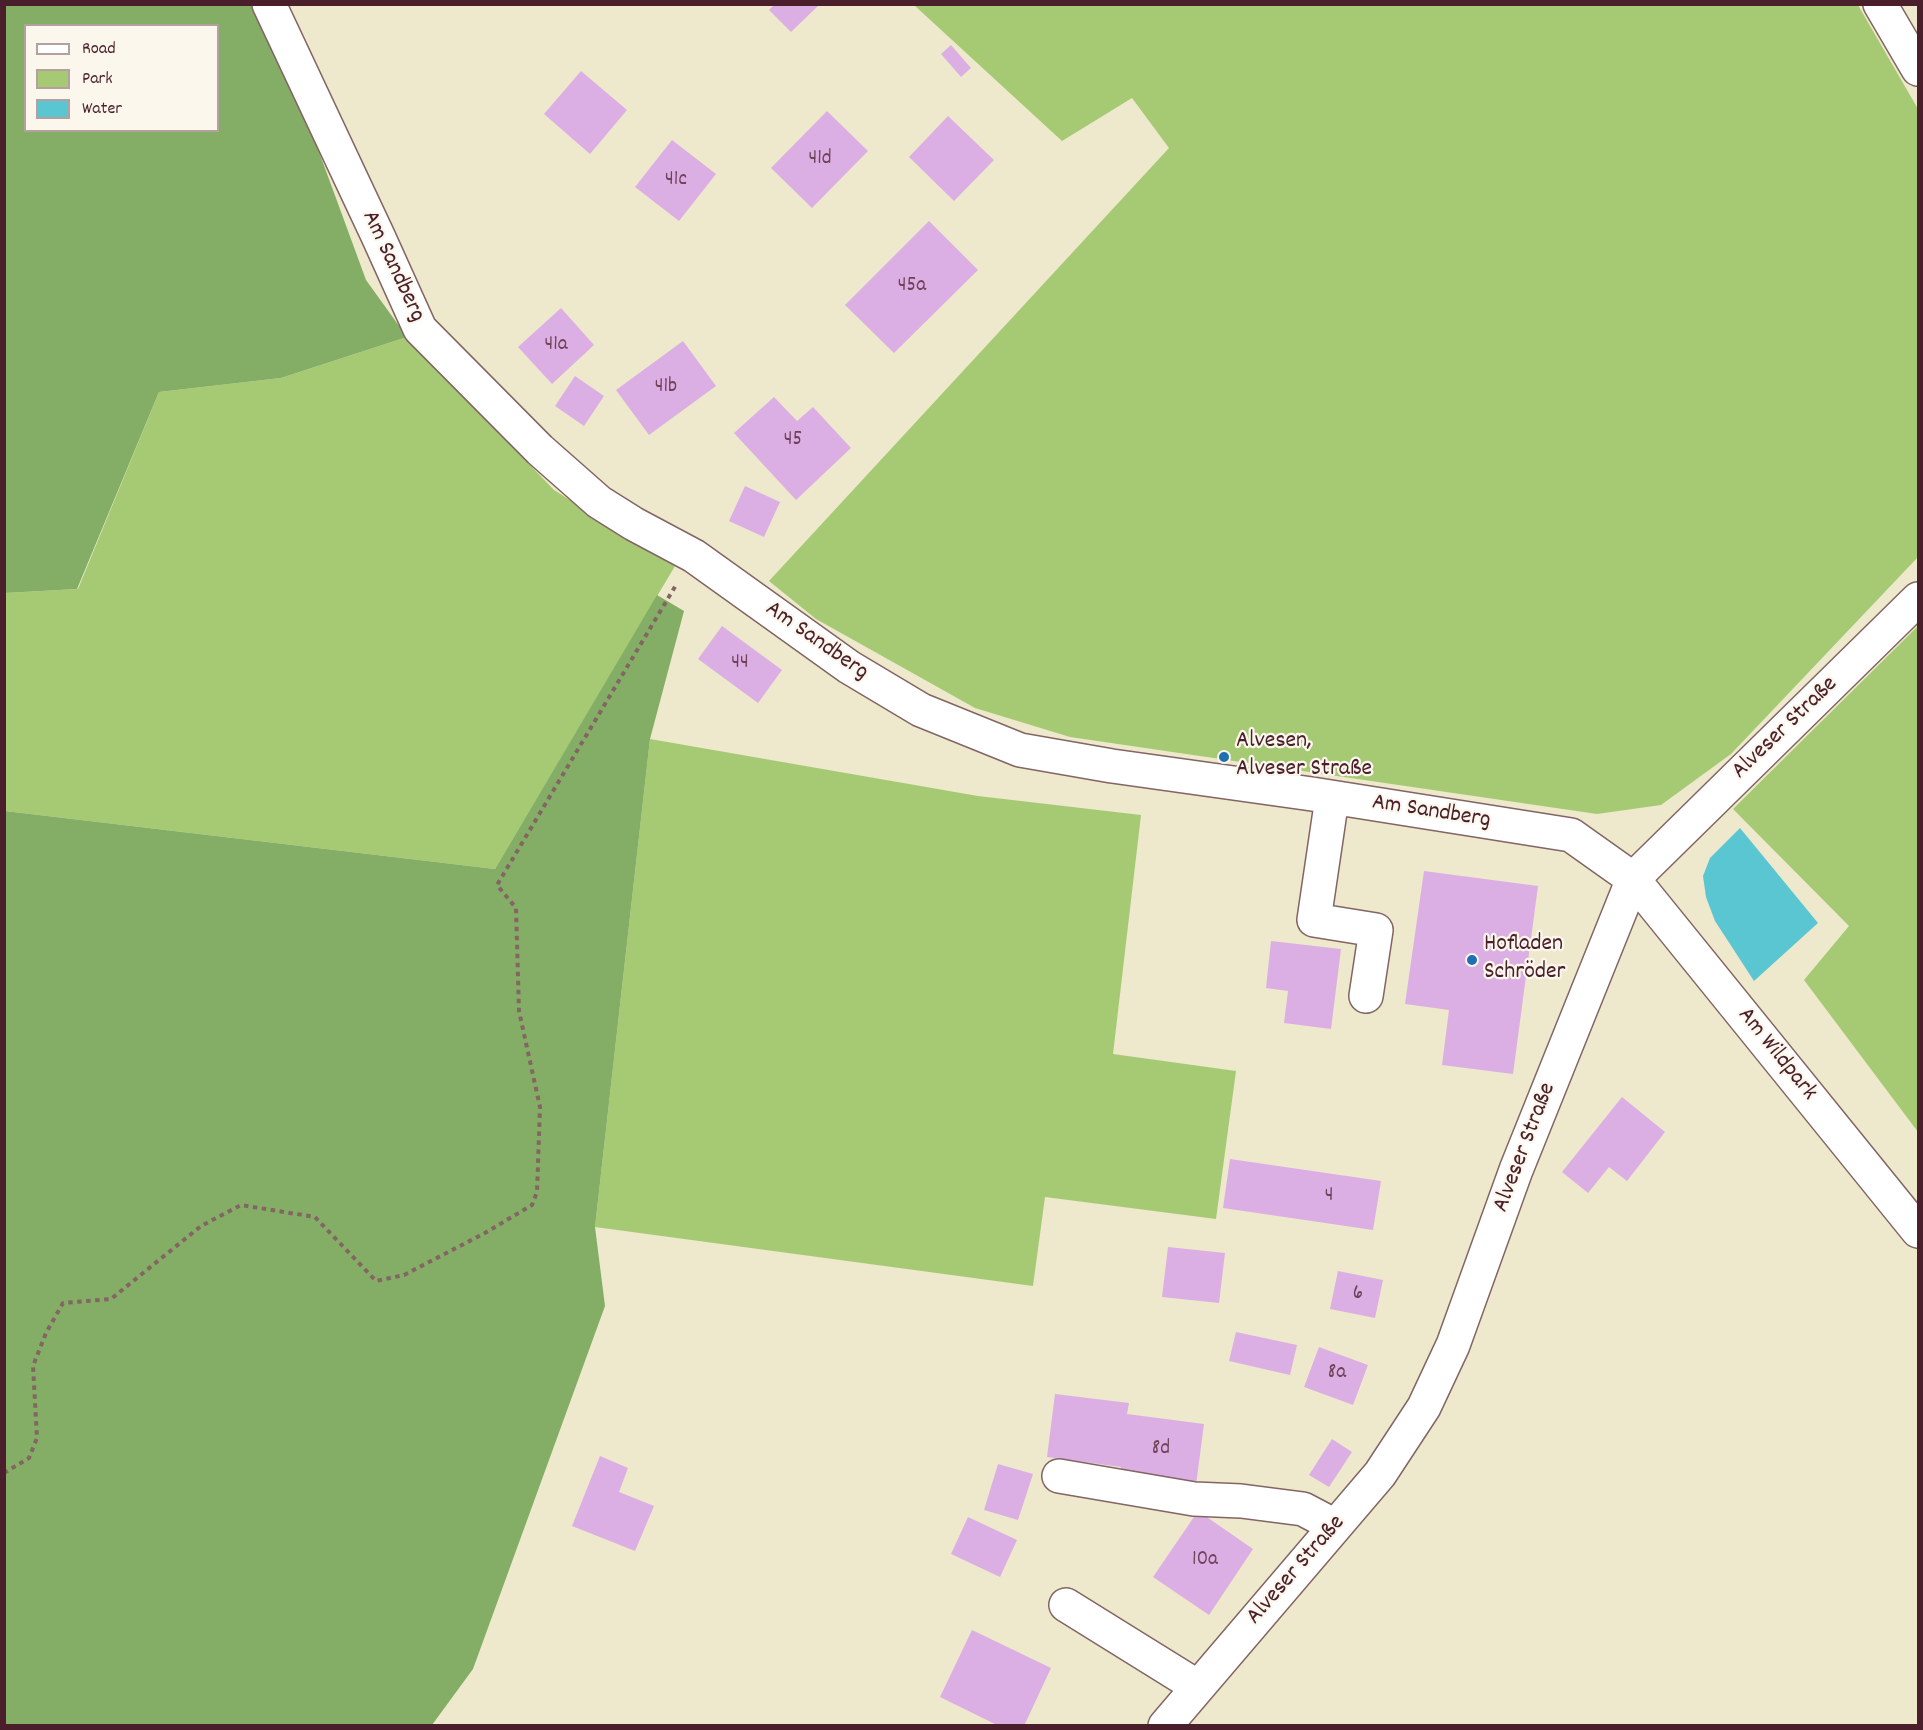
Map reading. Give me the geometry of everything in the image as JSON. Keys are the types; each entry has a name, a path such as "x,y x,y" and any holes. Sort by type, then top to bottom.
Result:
{"street":[{"name":"Am Sandberg","path":"269,4 420,329 540,450 599,502 634,524 694,556 849,667 912,705 1020,750 1571,835 1633,879"},
{"path":"1880,4 1918,69"},
{"name":"Alveser Straße","path":"1165,1725 1380,1474 1424,1407 1453,1345 1516,1170 1633,879 1918,599"},
{"path":"1332,798 1314,920 1376,930 1366,996"},
{"name":"Am Wildpark","path":"1633,879 1918,1231"},
{"path":"1059,1476 1194,1499 1241,1501 1303,1509 1334,1528"},
{"path":"1066,1605 1197,1687"}],"path":[{"path":"4,1473 29,1458 37,1438 33,1366 46,1333 63,1303 111,1299 201,1226 241,1205 315,1217 376,1281 404,1275 532,1206 537,1192 540,1107 519,1011 516,908 497,885 694,556"}],"green space":[{"path":"5,5 261,5 271,21 366,280 407,337 281,378 159,392 77,589 5,593"},
{"path":"914,5 1858,5 1918,109 1918,557 1731,754 1661,805 1597,814 1070,737 975,708 816,619 769,581 1169,148 1132,98 1062,141"},
{"path":"407,337 554,490 675,566 495,869 5,811 5,593 78,589 159,392 281,378"},
{"path":"657,595 684,611 650,739 595,1227 605,1306 473,1669 432,1725 5,1725 5,811 495,869"},
{"path":"1918,626 1918,1132 1804,980 1849,926 1733,809"},
{"path":"650,739 978,796 1141,815 1113,1054 1236,1071 1216,1219 1045,1197 1033,1286 595,1227"}],"water":[{"path":"1740,828 1818,923 1754,981 1715,921 1706,897 1703,876 1710,858"}],"building":[{"path":"774,5 819,5 791,32 769,10"},
{"path":"951,45 971,68 961,77 941,54"},
{"path":"581,71 627,110 590,154 544,114"},
{"path":"827,111 868,151 812,208 771,168"},
{"path":"948,116 994,160 954,201 909,157"},
{"path":"672,140 716,174 679,221 635,187"},
{"path":"929,221 978,270 894,353 845,305"},
{"path":"561,308 594,345 552,384 518,347"},
{"path":"683,341 716,386 649,435 616,390"},
{"path":"575,376 604,396 584,426 555,406"},
{"path":"774,397 797,421 813,407 851,448 796,500 734,433"},
{"path":"745,486 780,502 764,537 729,521"},
{"path":"722,626 782,670 758,703 698,659"},
{"path":"1424,871 1538,886 1513,1074 1442,1065 1449,1010 1405,1004"},
{"path":"1271,941 1341,949 1331,1029 1284,1023 1288,991 1266,988"},
{"path":"1622,1097 1665,1132 1627,1181 1609,1167 1588,1193 1562,1172"},
{"path":"1230,1159 1381,1181 1373,1230 1223,1208"},
{"path":"1168,1247 1225,1253 1219,1303 1162,1297"},
{"path":"1338,1271 1383,1280 1375,1318 1330,1309"},
{"path":"1236,1332 1297,1345 1290,1375 1229,1361"},
{"path":"1319,1347 1368,1365 1353,1405 1304,1387"},
{"path":"1055,1394 1129,1403 1127,1414 1204,1424 1196,1485 1120,1475 1121,1467 1047,1457"},
{"path":"1332,1439 1352,1452 1329,1487 1309,1475"},
{"path":"600,1456 628,1468 619,1492 654,1506 635,1551 572,1526"},
{"path":"998,1464 1033,1474 1018,1520 984,1510"},
{"path":"1198,1511 1253,1549 1209,1615 1153,1577"},
{"path":"968,1517 1017,1540 1000,1577 951,1554"},
{"path":"972,1630 1051,1668 1024,1726 999,1726 940,1697"}],"place":[{"name":"Alvesen, Alveser Straße","path":"1224,757"},
{"name":"Hofladen Schröder","path":"1472,960"}]}
